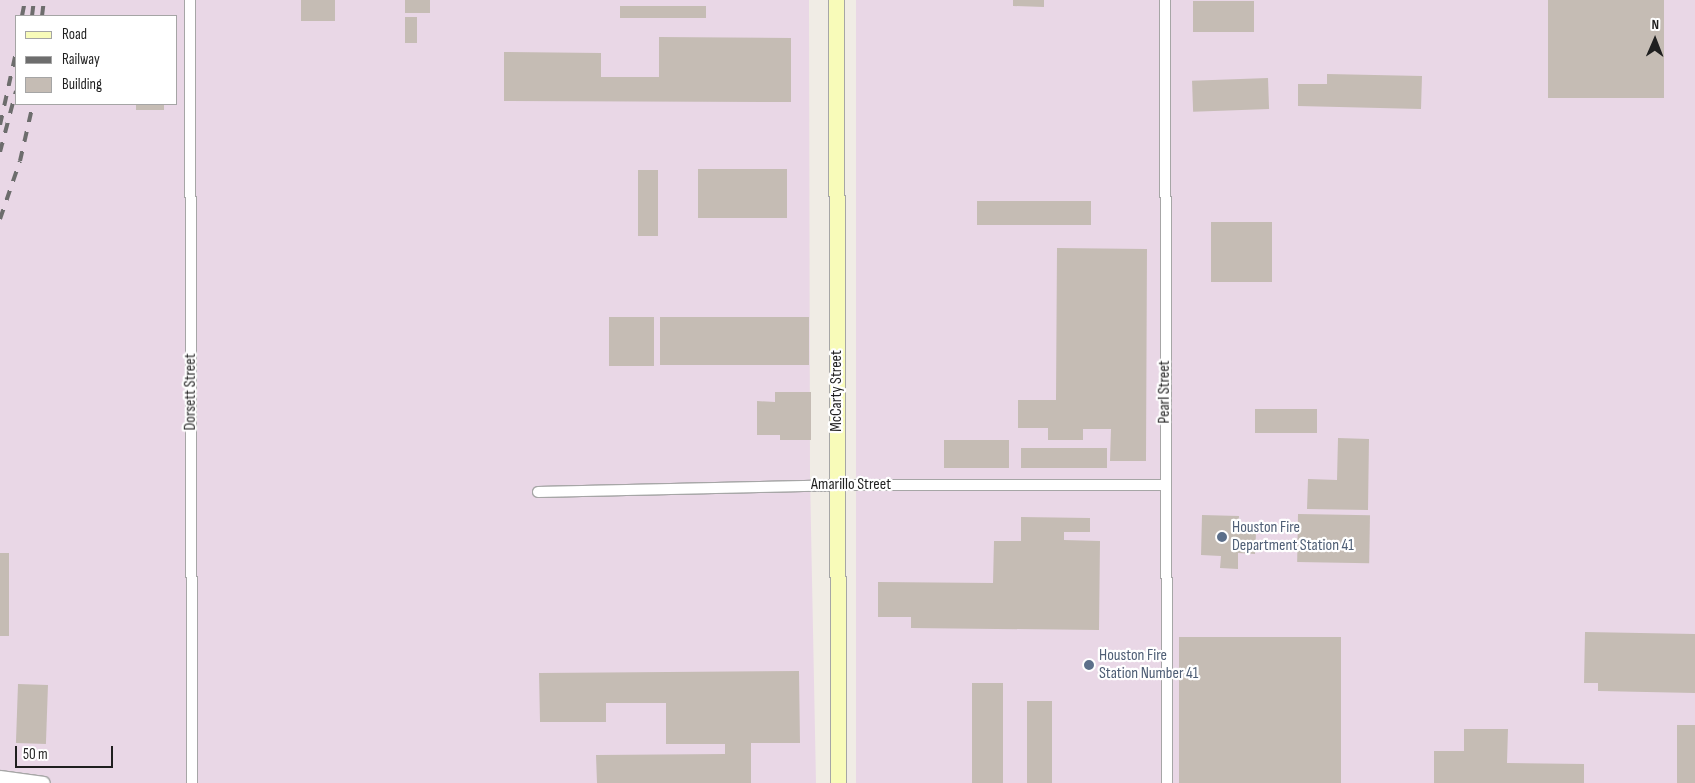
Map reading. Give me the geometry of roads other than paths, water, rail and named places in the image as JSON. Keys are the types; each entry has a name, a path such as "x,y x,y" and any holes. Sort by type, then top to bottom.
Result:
{"main road":[{"name":"McCarty Street","path":"836,0 838,783"}],"street":[{"name":"Dorsett Street","path":"190,0 192,783"},
{"name":"Pearl Street","path":"1165,0 1167,783"},
{"name":"Amarillo Street","path":"538,492 838,485 1165,485"},
{"path":"0,777 44,783"}],"railway":[{"path":"22,15 25,0"},
{"path":"32,15 34,0"},
{"path":"42,15 44,0"},
{"path":"0,125 15,57"},
{"path":"0,152 15,95"},
{"path":"0,219 20,161 33,105"}],"place":[{"name":"Houston Fire Department Station 41","path":"1222,537"},
{"name":"Houston Fire Station Number 41","path":"1089,665"}]}
